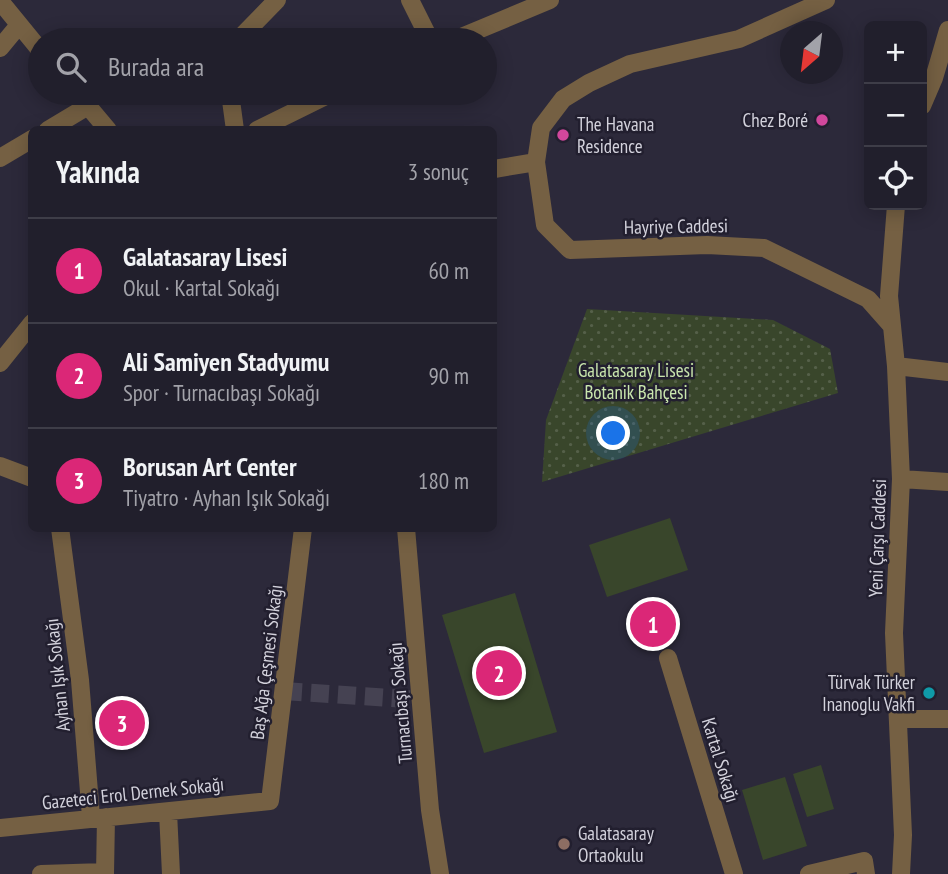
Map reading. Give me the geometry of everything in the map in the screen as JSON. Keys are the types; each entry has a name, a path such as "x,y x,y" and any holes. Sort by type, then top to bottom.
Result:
{"street":[{"path":"410,0 424,28"},
{"path":"483,28 550,0"},
{"name":"Hayriye Caddesi","path":"826,0 739,40 630,64 562,99 541,128 537,162 545,225 570,250 707,245 764,248 868,299 891,325"},
{"path":"0,1 28,36"},
{"path":"247,28 267,3"},
{"path":"0,48 19,25"},
{"path":"927,94 948,30"},
{"path":"934,78 948,92"},
{"path":"53,126 76,105"},
{"path":"88,105 105,126"},
{"path":"232,105 234,126"},
{"path":"265,126 308,105"},
{"path":"0,158 28,141"},
{"path":"497,169 537,162"},
{"name":"Yeni Çarşı Caddesi","path":"896,210 889,296 896,366 901,479 894,634 903,835 901,874"},
{"path":"868,299 889,296"},
{"path":"0,363 28,328"},
{"path":"896,366 948,372"},
{"path":"0,466 28,476"},
{"path":"901,479 948,482"},
{"name":"Ayhan Işık Sokağı","path":"61,532 105,873"},
{"name":"Baş Ağa Çeşmesi Sokağı","path":"270,801 303,532"},
{"name":"Turnacıbaşı Sokağı","path":"406,532 430,810 440,874"},
{"name":"Kartal Sokağı","path":"668,658 734,874"},
{"path":"898,719 948,719"},
{"name":"Gazeteci Erol Dernek Sokağı","path":"0,828 270,801"},
{"path":"168,812 171,874"},
{"path":"808,874 864,861 866,874"},
{"path":"41,874 105,873"},
{"path":"440,874 447,874"}],"green space":[{"name":"Galatasaray Lisesi Botanik Bahçesi","path":"587,309 773,320 830,349 838,393 542,482 546,420"},
{"path":"670,518 688,570 607,597 589,545"},
{"path":"515,593 557,732 484,753 442,615"},
{"path":"821,765 834,809 807,817 793,774"},
{"path":"785,777 807,846 763,860 742,790"}],"tunnel":[{"path":"284,691 421,700"}],"place":[{"name":"Chez Boré","path":"822,120"},
{"name":"The Havana Residence","path":"563,135"},
{"name":"Galatasaray Lisesi","path":"653,624"},
{"name":"Ali Samiyen Stadyumu","path":"499,673"},
{"name":"Türvak Türker Inanoglu Vakfi","path":"929,693"},
{"name":"Borusan Art Center","path":"122,723"},
{"name":"Galatasaray Ortaokulu","path":"564,844"}]}
